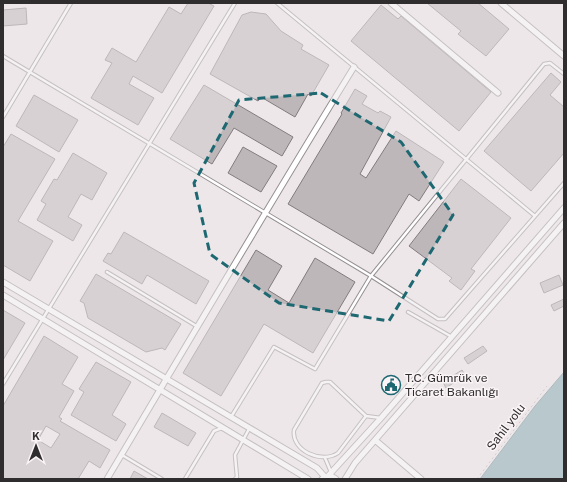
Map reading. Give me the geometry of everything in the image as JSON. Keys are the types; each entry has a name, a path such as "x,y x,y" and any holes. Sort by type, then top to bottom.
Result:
{"street":[{"path":"391,3 498,93"},
{"path":"501,3 564,56"},
{"path":"107,479 198,327 264,212 354,67"},
{"path":"326,476 381,418 564,208"},
{"path":"345,479 355,463 564,222"},
{"path":"540,236 547,242"},
{"path":"533,244 540,250"},
{"path":"3,282 167,378 230,418 317,468 326,476 336,479"},
{"path":"3,295 225,427 308,479"},
{"path":"225,427 230,418"},
{"path":"375,440 421,479"}],"lane":[{"path":"3,117 71,3"},
{"path":"3,384 235,3"},
{"path":"277,3 535,216"},
{"path":"3,56 371,276 438,319 445,319 564,183"},
{"path":"230,418 274,347 315,369 371,276 544,64 550,63 564,74"},
{"path":"107,272 198,327"},
{"path":"408,312 452,337"},
{"path":"366,416 338,453 332,457 325,458 311,455 295,442 293,437 294,430 322,383 330,382 366,416 381,418"},
{"path":"185,479 214,431 225,427"},
{"path":"235,479 237,477 235,455 249,429"},
{"path":"121,455 162,479"},
{"path":"325,458 326,476"}],"path":[{"name":"Sahil yolu","path":"477,479 548,386"}],"highlighted area":[{"path":"321,93 401,142 453,215 389,321 279,303 210,254 194,183 239,100"}],"water":[{"path":"564,372 564,479 480,479 535,406"}],"building":[{"path":"188,3 208,3 214,6 162,93 133,76 129,84 154,98 138,125 91,98 112,63 105,60 112,48 136,62 169,7 181,14"},
{"path":"427,3 478,3 509,29 486,56 458,34 461,31"},
{"path":"381,5 398,19 401,16 491,92 459,131 351,41"},
{"path":"26,8 27,24 3,26 3,10"},
{"path":"251,12 266,14 281,31 303,45 301,49 329,65 311,96 308,94 295,117 261,97 258,101 210,74 242,15"},
{"path":"551,73 561,82 550,95 564,107 564,153 531,191 484,151"},
{"path":"204,85 293,137 282,156 234,128 212,164 170,139"},
{"path":"355,89 367,96 362,104 378,113 380,111 391,117 360,174 366,178 396,131 444,162 419,201 409,194 373,254 288,204 342,114 341,113"},
{"path":"34,95 78,120 59,152 16,126"},
{"path":"11,134 55,159 18,221 53,241 30,281 3,265 3,147"},
{"path":"243,147 277,166 261,192 228,173"},
{"path":"73,153 107,173 92,200 81,194 68,217 82,225 73,241 37,220 46,204 41,201 54,179 57,180"},
{"path":"461,179 511,218 471,269 475,271 461,290 449,281 452,278 409,246"},
{"path":"124,232 209,281 196,304 147,275 142,284 103,261 108,253 111,254"},
{"path":"256,250 282,266 268,290 289,303 315,258 355,282 313,353 264,324 221,396 183,373"},
{"path":"96,274 181,324 165,350 162,348 146,352 88,318 84,303 80,301"},
{"path":"559,275 563,285 544,293 540,283"},
{"path":"564,299 564,306 554,311 551,305"},
{"path":"3,310 25,323 3,360"},
{"path":"44,336 78,357 62,384 74,391 59,417 62,419 60,421 110,450 100,468 89,461 78,479 3,479 3,406","holes":["46,426 60,434 51,448 38,440"]},
{"path":"483,346 487,351 468,364 464,358"},
{"path":"96,362 131,382 112,415 126,424 116,441 71,415 84,392 79,389"},
{"path":"462,370 465,375 446,388 443,382"},
{"path":"162,413 196,433 188,446 154,427"},
{"path":"134,471 148,479 130,479"}],"place":[{"name":"T.C. Gümrük ve Ticaret Bakanlığı","path":"391,385"}]}
